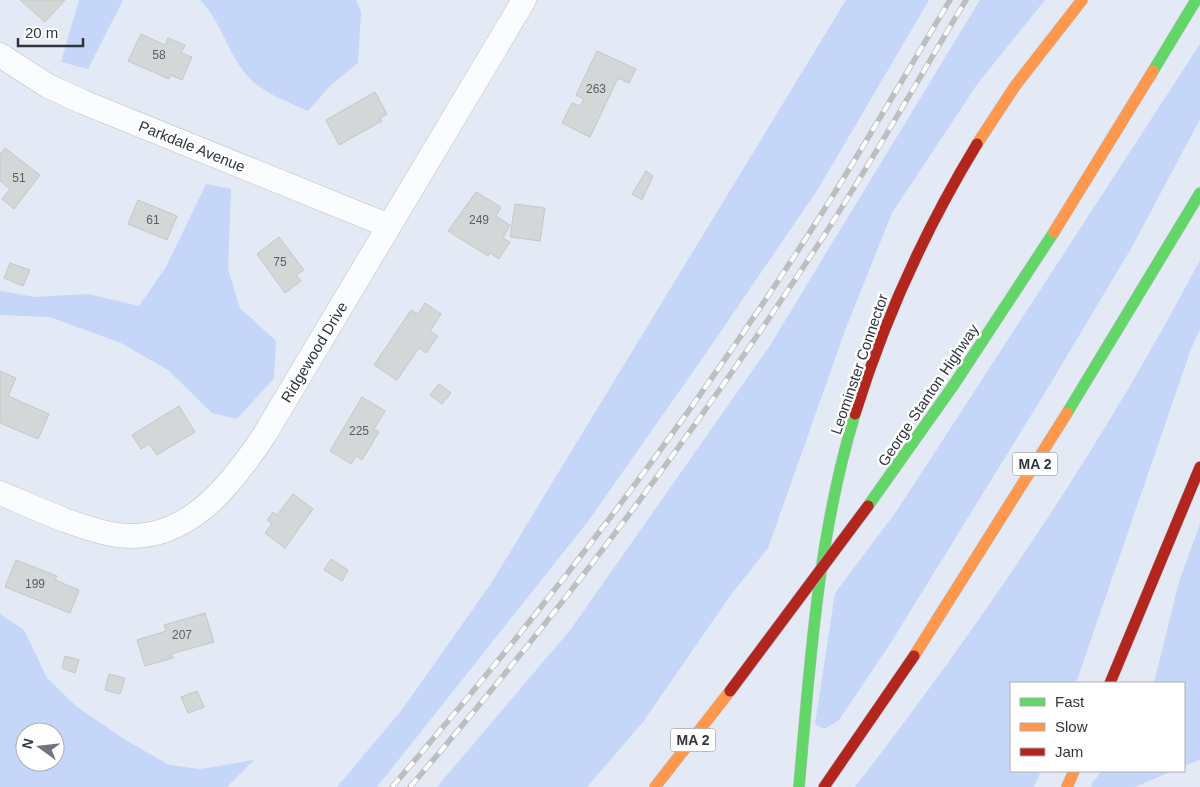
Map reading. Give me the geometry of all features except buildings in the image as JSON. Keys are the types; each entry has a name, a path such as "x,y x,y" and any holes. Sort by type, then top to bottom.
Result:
{"main road":[{"name":"Leominster Connector","path":"799,787 814,634 827,533 850,431 877,350 901,288 956,179 995,115 1082,0"},
{"name":"George Stanton Highway","path":"655,787 730,691 868,506 1000,316 1110,144 1196,0"},
{"name":"MA 2","path":"824,787 864,732 1138,302 1200,193"},
{"path":"1110,682 1200,467"},
{"path":"1067,787 1074,772"}],"street":[{"name":"Ridgewood Drive","path":"0,493 72,522 113,535 151,536 168,530 199,512 227,485 261,440 524,0"},
{"name":"Parkdale Avenue","path":"0,55 48,86 83,102 389,226"}],"shaded area":[{"path":"79,0 123,0 88,69 61,62"},
{"path":"200,0 356,0 361,12 358,63 331,85 308,111 274,95 258,85 245,73 213,17"},
{"path":"846,0 929,0 818,189 589,520 377,787 337,787 401,711 490,585"},
{"path":"980,0 1045,0 978,83 892,213 846,328 768,548 730,596 643,722 587,787 437,787 571,629 769,347"},
{"path":"1200,44 1200,119 1132,247 1043,396 890,644 839,720 824,729 815,724 835,593 896,512"},
{"path":"206,184 231,189 228,269 240,308 276,341 274,378 237,419 212,413 168,370 121,343 50,317 0,315 0,291 35,297 88,294 139,306 166,267"},
{"path":"1200,260 1200,329 1191,349 1076,682 1010,682 1010,772 1041,772 1034,787 855,787 995,597 1082,465 1162,330"},
{"path":"1200,524 1200,760 1185,766 1185,682 1154,682 1179,582"},
{"path":"0,614 24,630 47,678 77,707 127,741 169,765 200,769 254,760 227,787 0,787"},
{"path":"1101,772 1170,772 1135,787 1092,787 1091,784"}],"railway":[{"path":"392,787 447,723 553,592 704,389 819,218 950,0"},
{"path":"410,787 517,659 668,462 764,326 830,226 966,0"}],"traffic: fast":[{"path":"1153,71 1196,0"},
{"path":"1067,413 1200,193"},
{"path":"868,506 955,383 1054,232"},
{"path":"799,787 812,646 824,552 842,460 855,414"}],"traffic: slow":[{"path":"977,144 1015,86 1082,0"},
{"path":"1054,232 1153,71"},
{"path":"914,656 1067,413"},
{"path":"655,787 730,691"},
{"path":"1067,787 1074,772"}],"traffic: jam":[{"path":"855,414 879,344 908,275 940,208 977,144"},
{"path":"1110,682 1200,467"},
{"path":"730,691 868,506"},
{"path":"824,787 914,656"}]}
